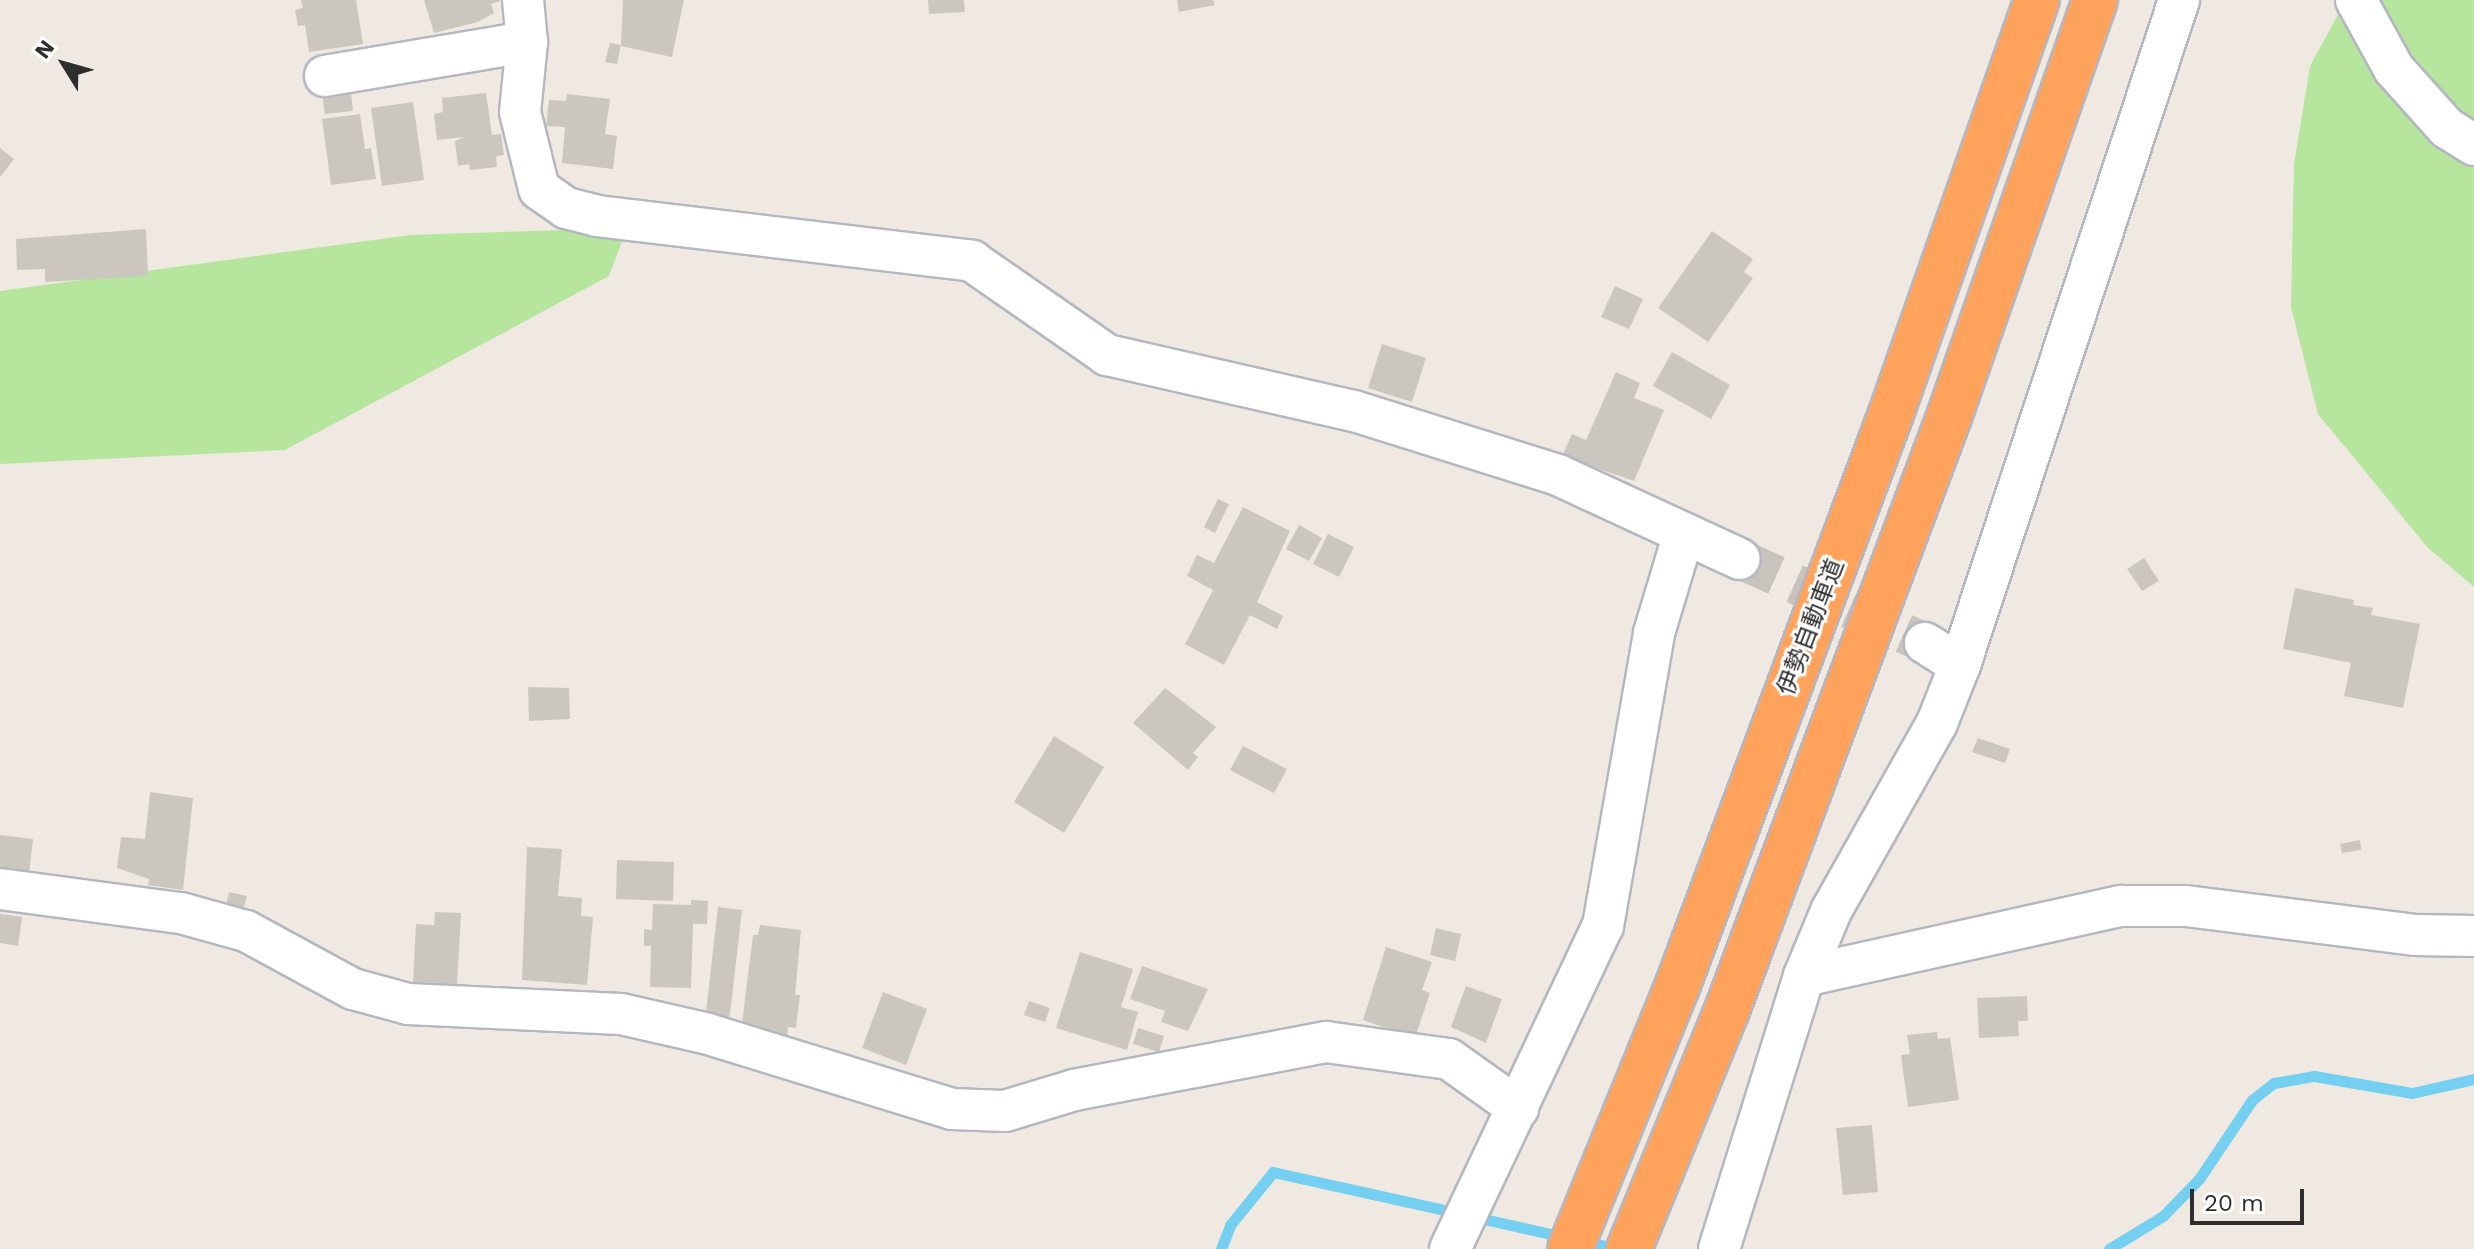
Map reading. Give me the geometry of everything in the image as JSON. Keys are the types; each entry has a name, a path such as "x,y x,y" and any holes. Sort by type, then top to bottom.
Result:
{"highway":[{"name":"伊勢自動車道","path":"1570,1249 1677,987 1881,441 2037,0"},
{"path":"1629,1249 1727,1010 1949,417 2095,0"}],"street":[{"path":"523,0 527,42 520,112 539,189 566,208 597,216 972,261 1107,355 1354,411 1558,475 1740,559"},
{"path":"1719,1249 1804,976 1831,911 1937,723 1960,665 2179,0"},
{"path":"2356,0 2394,69 2447,128 2474,145"},
{"path":"325,76 527,42"},
{"path":"1450,1249 1603,926 1654,633 1684,533"},
{"path":"1925,643 1960,665"},
{"path":"0,889 181,913 246,931 353,989 408,1004 621,1014 708,1034 952,1109 1005,1111 1074,1090 1326,1042 1449,1059 1518,1108"},
{"path":"1804,976 2121,906 2186,906 2416,935 2474,936"}],"green space":[{"path":"2346,0 2474,0 2474,587 2428,548 2318,414 2291,307 2294,164 2310,66"},
{"path":"627,228 609,276 285,450 0,464 0,291 410,235"}],"building":[{"path":"301,0 356,0 363,44 309,52 305,25 298,26 295,10 303,8"},
{"path":"424,0 500,1 491,4 494,13 478,22 434,33"},
{"path":"623,0 684,0 672,57 621,46"},
{"path":"928,0 964,0 965,12 929,14"},
{"path":"1177,0 1213,0 1215,5 1179,12"},
{"path":"610,43 621,45 617,64 605,62"},
{"path":"350,83 353,111 325,114 321,87"},
{"path":"486,93 492,135 501,134 504,155 496,156 497,167 470,170 469,164 458,166 455,141 465,137 437,140 434,114 443,112 442,98"},
{"path":"567,94 610,99 605,134 617,136 613,169 562,163 565,127 546,126 549,100 566,101"},
{"path":"413,102 424,180 382,186 371,108"},
{"path":"360,114 365,149 371,148 376,179 331,185 322,119"},
{"path":"0,148 14,159 0,177"},
{"path":"146,229 148,276 45,282 45,269 17,270 16,239"},
{"path":"1712,231 1753,259 1744,272 1753,278 1708,342 1658,308"},
{"path":"1615,286 1643,299 1629,329 1601,317"},
{"path":"1382,344 1426,358 1412,402 1368,388"},
{"path":"1672,352 1730,385 1711,419 1653,386"},
{"path":"1616,372 1640,383 1634,398 1664,410 1634,481 1562,456 1572,434 1586,440"},
{"path":"1218,499 1229,504 1215,533 1204,527"},
{"path":"1243,507 1290,531 1257,602 1283,616 1277,629 1250,615 1224,665 1185,644 1213,590 1187,576 1197,555 1214,563"},
{"path":"1299,525 1322,538 1309,561 1286,549"},
{"path":"1328,534 1354,547 1339,577 1313,564"},
{"path":"2144,558 2159,581 2142,591 2127,569"},
{"path":"2295,588 2354,600 2353,605 2373,608 2371,615 2420,624 2403,708 2344,696 2351,663 2283,649"},
{"path":"528,687 569,688 570,719 529,721"},
{"path":"1165,688 1216,727 1193,753 1198,757 1188,770 1133,723"},
{"path":"1054,736 1104,767 1064,833 1014,802"},
{"path":"1978,738 2010,749 2005,763 1972,752"},
{"path":"1243,746 1287,769 1274,793 1230,770"},
{"path":"150,792 193,798 183,890 148,885 149,879 117,868 121,837 145,839"},
{"path":"0,835 33,839 29,875 0,872"},
{"path":"2360,840 2361,850 2342,853 2340,844"},
{"path":"527,847 562,849 558,896 582,898 581,916 593,917 587,985 522,980"},
{"path":"617,860 674,862 673,901 616,899"},
{"path":"229,892 247,896 243,910 226,906"},
{"path":"691,900 708,901 707,924 693,924 691,988 650,987 651,946 644,946 644,929 652,930 653,904 691,905"},
{"path":"718,907 742,910 729,1023 705,1020"},
{"path":"435,912 461,913 457,984 413,982 416,924 434,925"},
{"path":"0,914 22,917 18,946 0,943"},
{"path":"760,925 801,930 795,995 800,995 796,1028 788,1027 787,1037 749,1032 751,1024 742,1023 753,935 758,935"},
{"path":"1436,928 1461,934 1455,961 1430,955"},
{"path":"1386,947 1432,962 1422,990 1430,993 1415,1038 1363,1020"},
{"path":"1080,952 1133,969 1121,1007 1138,1012 1127,1050 1056,1028"},
{"path":"1142,966 1208,989 1188,1031 1161,1022 1165,1011 1130,999"},
{"path":"1466,986 1502,999 1486,1043 1451,1027"},
{"path":"883,992 927,1009 906,1065 862,1048"},
{"path":"2027,996 2028,1021 2018,1021 2019,1036 1979,1038 1977,998"},
{"path":"1029,1001 1050,1008 1045,1022 1024,1015"},
{"path":"1138,1028 1164,1036 1159,1052 1133,1044"},
{"path":"1937,1032 1938,1039 1950,1038 1959,1100 1908,1107 1901,1055 1910,1054 1907,1035"},
{"path":"1872,1125 1878,1192 1843,1195 1836,1128"}],"waterway":[{"path":"2109,1249 2163,1216 2199,1179 2252,1100 2274,1083 2314,1076 2412,1093 2474,1079"},
{"path":"1221,1249 1230,1225 1273,1172 1458,1213"},
{"path":"1475,1217 1564,1237"},
{"path":"1584,1241 1619,1249"}],"tunnel":[{"path":"1740,559 1925,643"}]}
